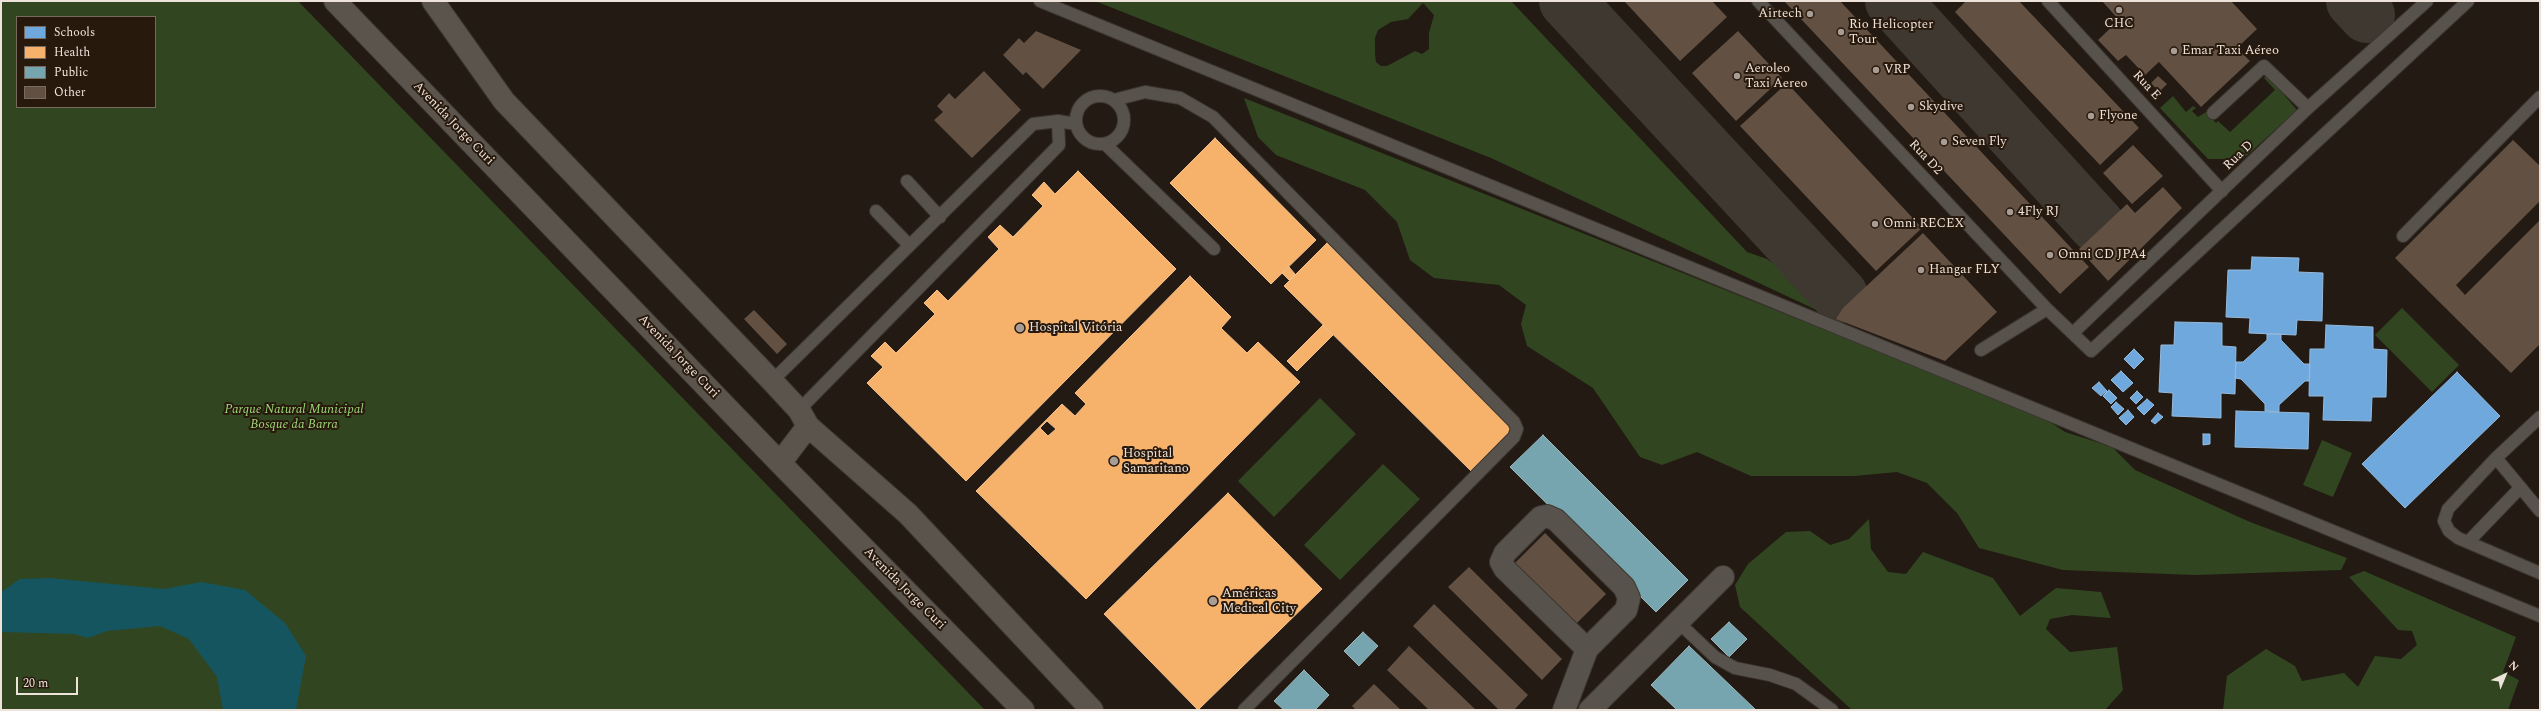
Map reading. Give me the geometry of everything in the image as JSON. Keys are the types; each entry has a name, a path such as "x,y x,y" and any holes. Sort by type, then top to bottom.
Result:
{"street":[{"name":"Avenida Jorge Curi","path":"335,1 780,463 1024,710"},
{"path":"433,1 504,101 772,381 804,418 908,514 1092,710"},
{"path":"780,463 804,418"},
{"path":"1564,710 1587,649 1626,610 1629,598 1624,587 1556,520 1547,516 1541,518 1505,554 1501,562 1505,569 1587,649"},
{"path":"1590,710 1723,577"}],"lane":[{"path":"1040,1 2540,616"},
{"name":"Rua D2","path":"1758,1 2047,309 2091,351 2468,1"},
{"name":"Rua E","path":"2048,1 2222,191"},
{"name":"Rua D","path":"2073,333 2308,108 2427,1"},
{"path":"2213,113 2264,66 2308,108"},
{"path":"1114,100 1122,110 1124,121 1119,136 1105,144 1097,144 1084,138 1076,124 1076,116 1084,102 1099,96 1114,100 1145,92 1180,98 1213,117 1514,422 1517,429 1514,436 1244,710"},
{"path":"2403,236 2540,97"},
{"path":"772,381 1033,124 1058,121 1076,124"},
{"path":"804,418 1060,145 1058,121"},
{"path":"1105,144 1214,249"},
{"path":"907,181 940,217"},
{"path":"876,211 910,245"},
{"path":"1981,350 2047,309"},
{"path":"2540,418 2496,458 2448,509 2444,521 2449,531 2468,542 2540,573"},
{"path":"2496,458 2540,511"},
{"path":"2468,542 2520,488"},
{"path":"1678,622 1715,658 1735,668 1770,675 1796,684 1832,710"}],"green space":[{"name":"Parque Natural Municipal Bosque da Barra","path":"1,1 298,1 985,710 1,710"},
{"path":"1095,1 1511,1 1747,252 1767,259 1789,276 1796,285 1811,288 1830,300 1832,311 1836,319 1491,158","holes":["1423,3 1434,15 1429,33 1429,49 1422,54 1415,51 1387,66 1381,66 1376,62 1375,38 1378,30 1391,22 1408,19"]},
{"path":"2267,75 2297,110 2243,159 2208,159 2160,108 2173,96 2186,112 2193,106 2196,108 2192,111 2198,117 2206,112 2216,123 2218,121 2230,132 2275,90 2264,78"},
{"path":"1244,98 2041,416 2065,432 2112,447 2135,470 2250,522 2347,558 2341,570 2195,575 2063,570 1979,548 1957,513 1927,483 1897,472 1854,476 1751,476 1697,452 1662,465 1640,457 1593,388 1527,346 1521,324 1526,305 1499,285 1434,278 1410,260 1397,222 1365,190 1276,155 1258,137"},
{"path":"2402,308 2459,365 2432,392 2375,335"},
{"path":"1320,398 1356,434 1274,517 1238,481"},
{"path":"2322,440 2352,453 2333,497 2303,485"},
{"path":"1383,464 1420,499 1340,580 1304,545"},
{"path":"1869,519 1871,549 1888,572 1906,574 1923,552 1993,578 2020,616 2056,588 2101,592 2111,618 2072,615 2050,619 2046,629 2070,652 2117,647 2123,690 2105,710 1852,710 1740,607 1735,585 1748,564 1786,532 1810,531 1830,545 1849,539"},
{"path":"2364,571 2516,637 2503,672 2519,680 2508,710 2223,710 2227,676 2266,649 2295,666 2302,681 2344,673 2358,687 2375,656 2401,659 2417,645 2412,631 2398,630 2349,577"}],"water":[{"path":"50,578 164,589 201,582 245,590 285,623 306,656 296,710 223,710 217,677 189,639 160,626 107,631 88,638 74,634 1,632 1,592 20,579"}],"building: Schools":[{"path":"2252,257 2299,258 2298,272 2323,273 2322,321 2297,320 2296,335 2249,333 2250,318 2226,317 2228,270 2251,270"},
{"path":"2175,322 2222,323 2222,346 2236,347 2235,394 2221,393 2221,418 2172,416 2173,393 2159,392 2161,345 2174,345"},
{"path":"2326,325 2373,327 2373,349 2387,350 2386,397 2372,397 2371,421 2323,420 2324,396 2309,396 2310,349 2325,349"},
{"path":"2267,334 2281,334 2281,340 2304,364 2310,364 2309,381 2305,381 2279,405 2279,412 2265,411 2265,404 2241,379 2235,378 2236,362 2243,362 2267,340"},
{"path":"2134,349 2144,359 2134,369 2124,359"},
{"path":"2121,371 2133,383 2123,392 2111,380"},
{"path":"2457,372 2500,416 2405,508 2362,464"},
{"path":"2099,382 2107,391 2101,396 2092,388"},
{"path":"2109,390 2117,398 2111,404 2103,396"},
{"path":"2137,391 2143,397 2136,404 2130,398"},
{"path":"2147,399 2154,405 2144,415 2137,408"},
{"path":"2116,402 2124,409 2118,415 2111,407"},
{"path":"2128,410 2134,417 2126,425 2119,418"},
{"path":"2236,411 2309,413 2308,449 2235,447"},
{"path":"2158,413 2163,417 2155,424 2151,421"},
{"path":"2203,434 2210,434 2210,444 2203,445"}],"building: Health":[{"path":"1215,138 1316,240 1271,284 1170,183"},
{"name":"Hospital Vitória","path":"1078,171 1176,269 966,481 867,383 883,367 871,356 885,342 896,353 935,314 924,303 937,290 948,301 999,249 988,237 1000,225 1013,237 1043,206 1032,195 1044,182 1055,194"},
{"path":"1327,243 1514,431 1472,472 1284,286"},
{"path":"1289,267 1295,274 1289,280 1282,273"},
{"name":"Hospital Samaritano","path":"1190,276 1231,317 1221,328 1247,353 1258,342 1300,382 1086,599 976,491 1062,404 1075,416 1086,404 1075,393"},
{"path":"1323,325 1333,335 1297,371 1287,361"},
{"path":"1047,421 1056,429 1048,436 1040,428"},
{"name":"Américas Medical City","path":"1228,493 1322,589 1198,710 1104,614"}],"building: Public":[{"path":"1543,435 1688,580 1656,612 1510,467"},
{"path":"1729,622 1747,639 1729,657 1711,639"},
{"path":"1363,632 1378,646 1359,666 1344,651"},
{"path":"1689,646 1756,710 1677,710 1651,685"},
{"path":"1304,670 1329,695 1315,710 1284,710 1274,701"}],"building: Other":[{"path":"1712,1 1727,17 1680,61 1625,2"},
{"path":"1784,1 1840,1 2089,267 2060,294"},
{"path":"1966,1 2019,1 2139,128 2100,165 1955,12"},
{"name":"Emar Taxi Aéreo","path":"2102,1 2231,1 2257,29 2237,48 2250,61 2201,107 2159,62 2145,75 2126,55 2118,61 2098,40 2119,20"},
{"path":"1036,31 1081,50 1043,89 1026,72 1023,75 1003,55 1019,38 1024,43"},
{"name":"Aeroleo Taxi Aereo","path":"1738,31 1782,78 1736,121 1692,73"},
{"path":"984,71 1021,110 972,158 934,120 943,112 937,106 949,93 955,99"},
{"path":"2158,76 2167,84 2159,92 2151,83"},
{"path":"1787,83 1922,228 1876,271 1740,126"},
{"path":"2513,140 2540,166 2540,201 2456,285 2465,295 2540,220 2540,344 2511,373 2395,258"},
{"path":"2133,145 2163,176 2132,204 2103,173"},
{"path":"2163,187 2182,208 2108,281 2079,249 2127,204 2135,213"},
{"name":"Hangar FLY","path":"1923,233 1997,312 1945,361 1836,319 1843,308"},
{"path":"754,310 787,344 777,354 744,319"},
{"path":"1545,533 1606,594 1576,624 1515,563"},
{"path":"1469,567 1562,659 1542,680 1448,587"},
{"path":"1434,604 1528,695 1514,710 1499,710 1413,626"},
{"path":"1409,646 1476,710 1429,710 1387,670"},
{"path":"1374,684 1401,710 1356,710 1352,706"}],"taxiway":[{"path":"1567,1 1840,295"},
{"path":"1893,1 2097,225"},
{"path":"2354,1 2367,15"}],"place":[{"name":"CHC","path":"2119,10"},
{"name":"Airtech","path":"1810,14"},
{"name":"Rio Helicopter Tour","path":"1841,32"},
{"name":"Emar Taxi Aéreo","path":"2174,51"},
{"name":"VRP","path":"1876,70"},
{"name":"Aeroleo Taxi Aereo","path":"1737,76"},
{"name":"Skydive","path":"1911,107"},
{"name":"Flyone","path":"2091,116"},
{"name":"Seven Fly","path":"1944,142"},
{"name":"4Fly RJ","path":"2010,212"},
{"name":"Omni RECEX","path":"1875,224"},
{"name":"Omni CD JPA4","path":"2050,255"},
{"name":"Hangar FLY","path":"1921,270"},
{"name":"Hospital Vitória","path":"1020,328"},
{"name":"Hospital Samaritano","path":"1114,461"},
{"name":"Américas Medical City","path":"1213,601"}]}
